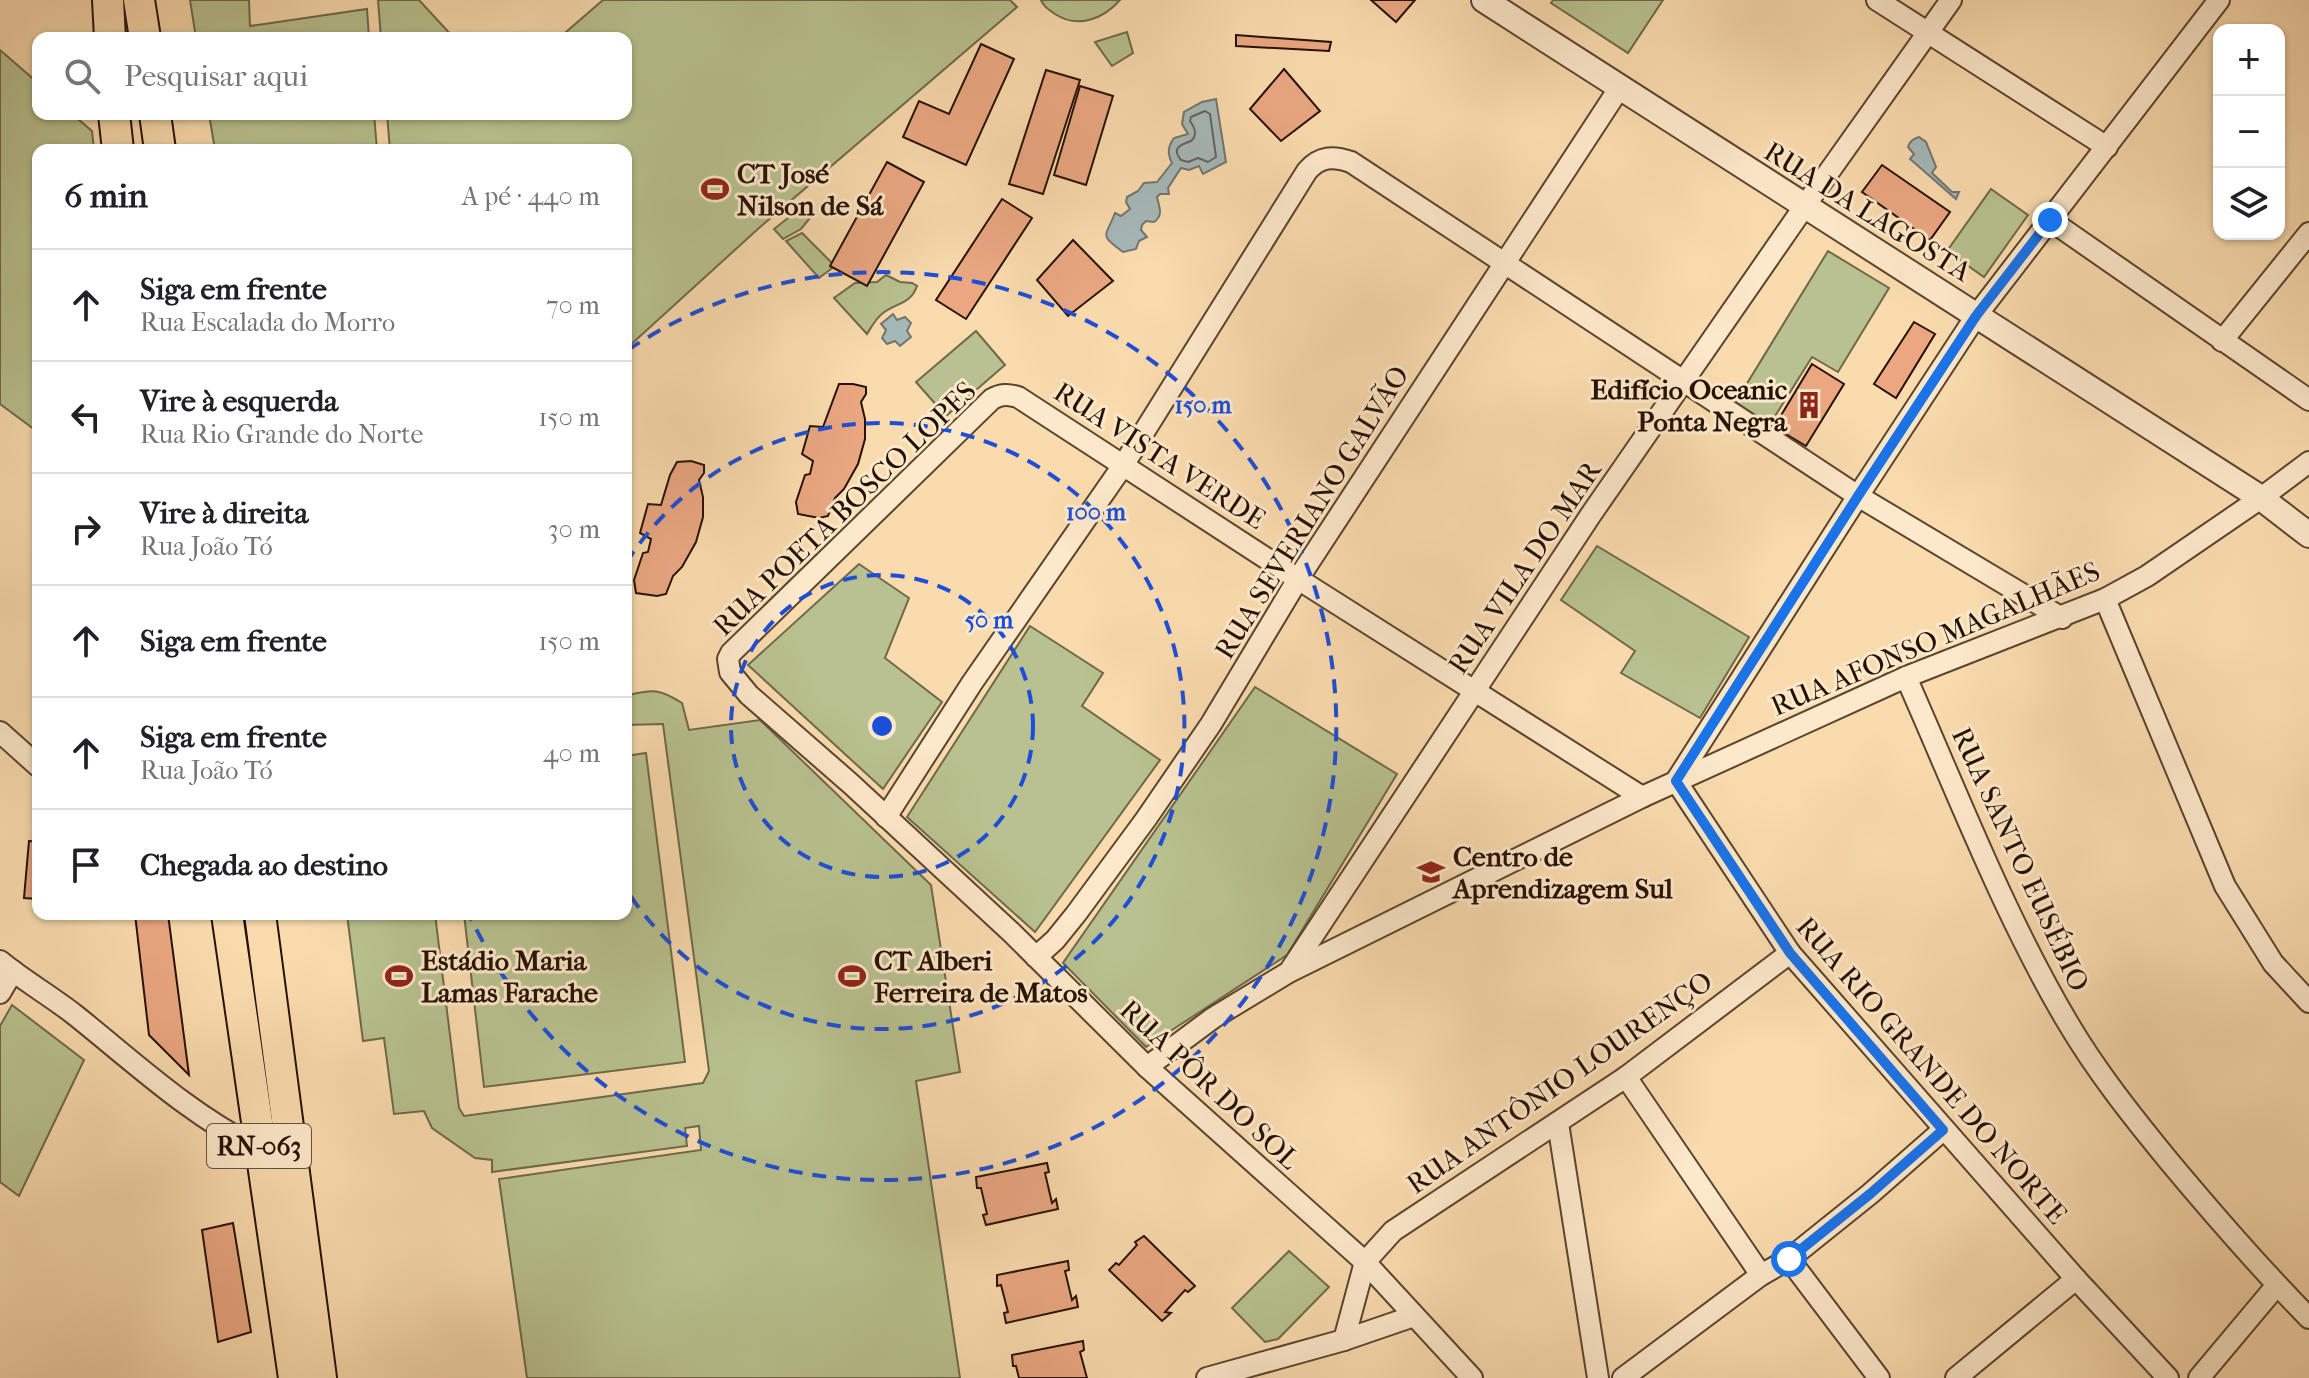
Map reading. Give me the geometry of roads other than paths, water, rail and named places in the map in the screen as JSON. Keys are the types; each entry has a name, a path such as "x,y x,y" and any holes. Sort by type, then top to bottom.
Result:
{"main road":[{"path":"108,0 110,32"},
{"path":"139,0 144,32"},
{"path":"115,120 117,144"},
{"path":"156,120 159,144"},
{"name":"RN-063","path":"225,920 294,1378"},
{"name":"RN-063","path":"261,920 321,1378"}],"street":[{"name":"RUA DA LAGOSTA","path":"1484,0 2261,498 2309,535"},
{"path":"1877,0 2107,147"},
{"name":"RUA VILA DO MAR","path":"1289,972 1592,513 1951,0"},
{"path":"1676,781 1976,316 2219,0"},
{"name":"RUA SEVERIANO GALVÃO","path":"1036,957 1076,914 1211,724 1298,579 1620,87"},
{"path":"886,817 972,683 1124,464 1307,171 1321,159 1331,157 1351,162 1858,496 2062,618"},
{"path":"2050,220 2309,400"},
{"path":"2222,341 2309,233"},
{"name":"RUA VISTA VERDE","path":"1011,395 1124,464 1298,579 1642,797"},
{"name":"RUA POETA BOSCO LOPES","path":"730,672 728,659 731,653 992,399 1011,395"},
{"name":"RUA AFONSO MAGALHÃES","path":"1147,1067 1213,1018 1289,972 1642,797 1906,677 2105,599 2147,576 2309,462"},
{"path":"2105,599 2225,886 2273,963 2309,1002"},
{"name":"RUA PÔR DO SOL","path":"730,672 749,695 1036,957 1147,1067 1365,1262 1472,1378"},
{"name":"RUA SANTO EUSÉBIO","path":"1906,677 2027,950 2069,1025 2120,1101 2189,1185 2309,1318"},
{"path":"0,732 32,761"},
{"name":"RUA RIO GRANDE DO NORTE","path":"1676,781 1790,953 1943,1130 2168,1378"},
{"name":"RUA ANTÔNIO LOURENÇO","path":"1365,1262 1393,1231 1626,1077 1790,953"},
{"path":"0,993 6,966 72,1013 204,1118 259,1149"},
{"path":"1626,1077 1761,1275"},
{"path":"1558,1123 1598,1378"},
{"path":"1623,1378 1761,1275 1789,1259 1943,1130"},
{"path":"1789,1259 1879,1378"},
{"path":"1344,1340 1365,1262"},
{"path":"1956,1378 2076,1279"},
{"path":"2199,1378 2277,1285"},
{"path":"1207,1378 1344,1340 1414,1316"}],"water":[{"path":"1216,99 1226,162 1203,174 1199,166 1189,170 1181,168 1168,188 1169,194 1157,197 1159,217 1142,225 1141,230 1147,237 1139,241 1136,249 1123,252 1106,235 1115,213 1121,216 1130,209 1127,197 1144,183 1157,182 1172,163 1169,147 1172,141 1188,134 1182,124 1184,112 1202,102"},
{"path":"1919,137 1926,142 1936,167 1932,173 1952,192 1959,192 1956,199 1910,159 1914,154 1908,147 1912,140"},
{"path":"893,314 897,320 905,317 911,323 907,331 911,337 900,346 895,341 887,344 882,338 886,330 881,324"}],"place":[{"name":"CT José Nilson de Sá","path":"715,189"},
{"name":"Edifício Oceanic Ponta Negra","path":"1809,405"},
{"name":"Centro de Aprendizagem Sul","path":"1431,872"},
{"name":"Estádio Maria Lamas Farache","path":"399,976"},
{"name":"CT Alberi Ferreira de Matos","path":"852,976"}]}
